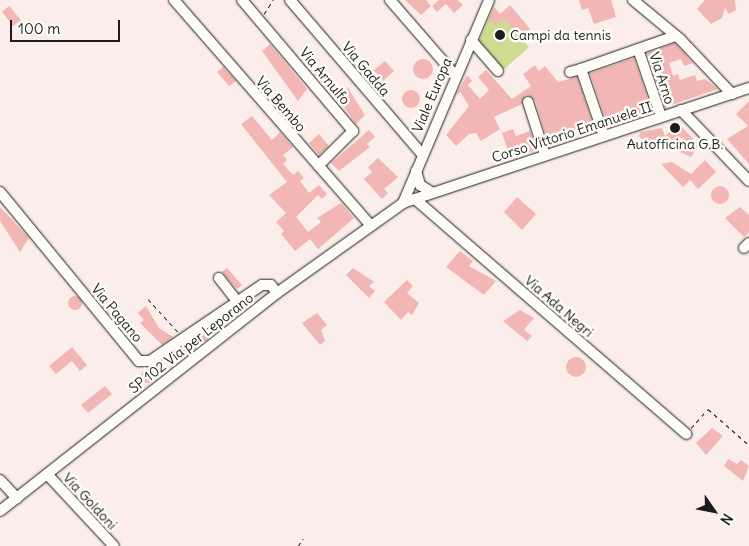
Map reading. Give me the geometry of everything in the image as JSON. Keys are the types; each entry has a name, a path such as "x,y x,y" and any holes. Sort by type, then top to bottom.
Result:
{"street":[{"name":"Via Bembo","path":"174,0 370,224"},
{"name":"Via Arnulfo","path":"242,0 353,131 318,166"},
{"name":"Via Gadda","path":"290,0 422,154"},
{"path":"390,0 455,75"},
{"name":"Viale Europa","path":"403,203 455,75 489,0"},
{"path":"632,0 676,36 732,94"},
{"path":"570,72 676,36"},
{"path":"471,40 498,71"},
{"name":"Via Arno","path":"638,49 661,116"},
{"path":"581,69 604,136"},
{"name":"Corso Vittorio Emanuele II","path":"403,203 749,88"},
{"path":"528,102 545,155"},
{"path":"681,110 749,181"},
{"path":"416,171 420,185 433,193"},
{"name":"Via Pagano","path":"0,192 139,361 150,361 184,336 268,283 277,293"},
{"name":"Via Ada Negri","path":"415,199 686,434"},
{"name":"SP 102 Via per Leporano","path":"0,511 277,293 370,224 403,203"},
{"path":"219,278 237,301"},
{"name":"Via Goldoni","path":"47,474 114,546"},
{"path":"0,480 17,498"}],"path":[{"path":"263,24 273,0"},
{"path":"148,299 184,336"},
{"path":"686,434 708,409 749,445"},
{"path":"298,546 303,539"}],"green space":[{"name":"Campi da tennis","path":"494,7 529,47 502,71 478,44"}],"building":[{"path":"405,0 426,0 431,6 421,15"},
{"path":"439,0 458,0 463,5 454,13 446,4 437,12 432,6"},
{"path":"579,0 611,0 616,17 594,24 588,8 582,10"},
{"path":"705,0 735,0 736,10 729,14 725,8 722,18 711,24 697,9"},
{"path":"510,5 530,29 525,33 530,39 526,43 500,14"},
{"path":"9,6 21,20 13,26 2,12"},
{"path":"494,7 504,18 495,25 489,18"},
{"path":"675,43 693,63 684,66 681,59 669,63 673,76 678,74 680,80 695,75 697,81 705,79 718,89 665,107 647,53"},
{"path":"270,44 307,89 298,101 262,51"},
{"path":"634,58 652,111 608,126 590,73"},
{"path":"423,59 430,62 433,69 430,76 423,79 416,76 413,69 416,62"},
{"path":"385,61 394,71 383,81 374,70"},
{"path":"535,65 539,71 545,66 558,82 577,77 595,130 586,133 584,128 571,132 573,137 549,145 535,100 526,95 522,104 494,117 500,129 481,141 476,133 469,134 456,146 446,135 469,106 460,92 456,95 467,75 472,81 468,85 480,99 489,90 478,77 486,70 512,99 531,86 523,74"},
{"path":"223,67 236,81 229,86 217,72"},
{"path":"348,88 365,115 356,124 337,97"},
{"path":"411,90 417,93 420,99 417,105 411,108 405,105 402,99 405,93"},
{"path":"749,101 749,164 727,139 748,126 736,114"},
{"path":"252,116 272,140 280,132 293,147 283,155 287,160 283,164 293,175 298,171 304,178 300,181 309,193 319,185 327,194 322,199 318,195 296,217 308,232 321,222 317,218 341,203 354,218 318,249 310,239 295,251 281,234 284,231 276,222 286,213 269,195 287,182 241,124"},
{"path":"678,123 699,145 691,157 673,149 685,137 661,145 651,140 657,146 650,148 639,136 640,132 662,128 665,136"},
{"path":"513,129 516,136 530,131 536,150 510,158 502,133"},
{"path":"369,130 375,137 367,144 370,147 339,171 331,163"},
{"path":"319,134 329,146 319,155 309,143"},
{"path":"378,158 398,177 384,189 388,193 382,199 364,179 372,172 368,167"},
{"path":"705,160 716,172 698,189 690,180 683,187 661,164 672,162 691,174"},
{"path":"720,186 726,189 729,195 726,201 720,204 714,201 711,195 714,189"},
{"path":"517,197 536,214 522,230 504,212"},
{"path":"0,207 29,238 20,252 0,221"},
{"path":"740,207 749,215 749,232 744,237 725,218"},
{"path":"460,251 473,261 469,266 496,281 484,295 446,267"},
{"path":"227,268 242,285 237,289 222,272"},
{"path":"353,268 374,282 369,286 375,291 369,298 346,275"},
{"path":"407,280 413,286 407,293 419,303 412,315 408,312 401,320 384,302"},
{"path":"72,296 78,296 82,303 78,310 72,310 68,306 68,300"},
{"path":"146,306 159,328 173,337 162,345 140,323 144,320 138,313"},
{"path":"520,310 534,318 524,330 532,336 527,341 503,321"},
{"path":"317,313 327,325 321,330 325,341 320,345 302,323"},
{"path":"208,330 212,335 185,357 179,350"},
{"path":"72,347 87,365 80,371 72,361 56,374 49,366"},
{"path":"576,357 583,360 586,367 583,374 576,377 569,374 566,367 569,360"},
{"path":"148,369 153,371 155,376 153,381 148,383 143,381 141,376 143,371"},
{"path":"105,386 112,394 88,413 81,405"},
{"path":"712,428 723,436 706,455 696,443"},
{"path":"728,459 737,464 741,460 749,466 743,481 724,466"}],"place":[{"name":"Campi da tennis","path":"500,35"},
{"name":"Autofficina G.B.","path":"675,128"}]}
